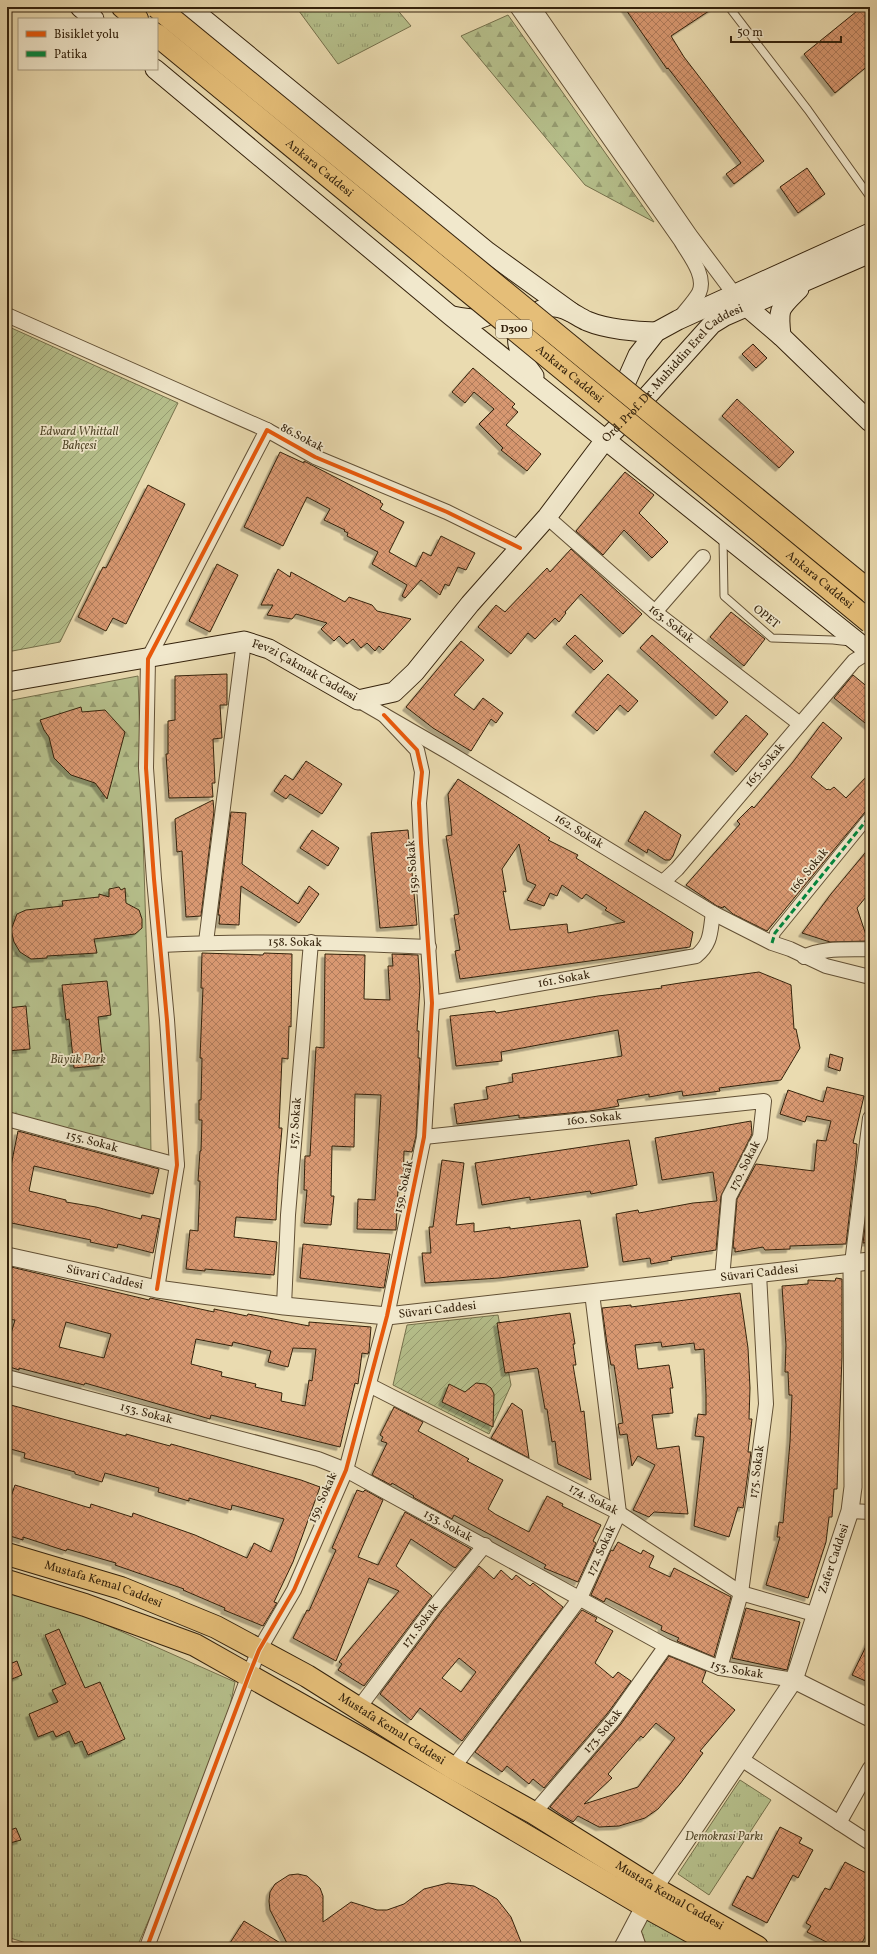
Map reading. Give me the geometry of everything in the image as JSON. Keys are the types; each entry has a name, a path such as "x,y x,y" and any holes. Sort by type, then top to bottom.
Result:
{"main road":[{"path":"80,7 93,18"},
{"path":"122,7 136,18"},
{"name":"Ankara Caddesi","path":"157,7 870,592"},
{"path":"189,7 488,252 571,312 587,321 611,327 656,332"},
{"name":"Ankara Caddesi","path":"158,37 867,641"},
{"name":"Ankara Caddesi","path":"156,70 451,316 543,388 605,440 723,534 867,641"},
{"name":"Ord. Prof. Dr. Muhiddin Erel Caddesi","path":"605,440 633,412 712,324 725,316 741,302 870,233"},
{"path":"451,316 473,320 483,319 496,310 503,302 508,289 508,279 504,268 488,252"},
{"name":"Ord. Prof. Dr. Muhiddin Erel Caddesi","path":"605,440 607,423 638,355 656,332 678,320 805,282 870,253"},
{"path":"781,336 779,317 783,303 805,282"},
{"path":"741,302 781,336 870,422"},
{"path":"543,388 524,364 518,346 519,326 525,319 542,308 555,307 571,312"},
{"name":"Fevzi Çakmak Caddesi","path":"7,682 148,659 244,641 269,649 358,700 394,692 415,672 470,604 547,516 605,440"},
{"name":"Mustafa Kemal Caddesi","path":"7,1554 121,1588 216,1627 307,1676 453,1768 534,1813 719,1947"},
{"name":"Mustafa Kemal Caddesi","path":"7,1581 84,1605 195,1645 649,1897 757,1947"}],"street":[{"path":"517,7 681,241 698,271 701,280 698,294 678,320"},
{"path":"533,7 690,235 741,302"},
{"name":"86.Sokak","path":"7,316 267,430 315,457 447,512 520,548"},
{"name":"86.Sokak","path":"148,659 267,430"},
{"name":"163. Sokak","path":"547,516 655,612 800,724"},
{"path":"655,612 703,557"},
{"path":"206,942 244,641"},
{"name":"165. Sokak","path":"663,882 677,869 854,661 867,641"},
{"path":"148,659 146,768 177,1165 156,1289"},
{"name":"162. Sokak","path":"358,700 713,913 772,943 790,949 804,957 826,966 870,977"},
{"name":"159. Sokak","path":"147,1947 248,1675 259,1650 294,1590 346,1470 387,1316 424,1137 432,1003 420,811 422,772 417,750 384,715"},
{"name":"166. Sokak","path":"772,943 775,933 870,816"},
{"name":"161. Sokak","path":"432,1003 696,956 705,949 708,942 713,913"},
{"name":"158. Sokak","path":"161,945 206,942 311,942 429,947"},
{"name":"157. Sokak","path":"284,1306 288,1215 311,942"},
{"path":"804,957 810,954 833,951 870,949"},
{"name":"160. Sokak","path":"424,1137 764,1101"},
{"name":"170. Sokak","path":"722,1278 729,1197 760,1136 764,1101"},
{"name":"Zafer Caddesi","path":"623,1947 649,1897 794,1680 814,1614 850,1511 852,1487 852,1263 870,1118"},
{"name":"155. Sokak","path":"7,1119 177,1165"},
{"name":"Süvari Caddesi","path":"7,1256 156,1289 284,1306 387,1316 870,1261"},
{"name":"175. Sokak","path":"720,1668 741,1593 766,1404 760,1274"},
{"name":"172. Sokak","path":"453,1768 580,1598 619,1513 592,1293"},
{"name":"153. Sokak","path":"7,1377 318,1459 346,1470 485,1545 666,1646 720,1668 794,1680 870,1718"},
{"name":"174. Sokak","path":"369,1385 619,1513 741,1593 814,1614"},
{"path":"850,1511 870,1512"},
{"name":"171. Sokak","path":"358,1709 436,1606 485,1545"},
{"name":"173. Sokak","path":"534,1813 614,1719 666,1646"},
{"path":"740,1760 870,1843"},
{"path":"839,1823 870,1768"},
{"path":"633,1930 638,1947"}],"lane":[{"path":"729,7 742,27 808,110 870,197"},
{"name":"OPET","path":"723,534 724,596 772,638 867,641"}],"green space":[{"path":"296,7 372,7 375,10 395,7 411,26 338,64"},
{"path":"508,15 654,222 585,185 461,36"},
{"name":"Edward Whittall Bahçesi","path":"7,326 178,403 60,642 7,652"},
{"name":"Büyük Park","path":"138,676 149,1027 151,1154 7,1114 7,701"},
{"path":"498,1315 511,1385 489,1434 393,1385 407,1325"},
{"path":"7,1585 39,1595 235,1682 219,1758 137,1947 39,1947 7,1937"},
{"name":"Demokrasi Parkı","path":"740,1780 771,1800 709,1895 678,1874"},
{"path":"643,1905 719,1947 639,1947"}],"building":[{"path":"624,7 715,7 671,36 684,57 764,161 734,184 726,174 741,163 668,68 667,69"},
{"path":"862,7 865,7 870,13 870,64 835,93 804,54"},
{"path":"807,168 825,194 798,213 780,187"},
{"path":"753,344 767,358 756,368 742,354"},
{"path":"473,368 515,404 512,407 518,412 506,425 541,454 527,471 501,450 503,448 479,424 494,409 474,392 465,403 452,392"},
{"path":"737,399 794,452 779,468 722,416"},
{"path":"280,452 304,463 304,461 381,501 380,502 383,504 380,509 404,522 389,552 416,567 423,552 431,556 441,536 475,553 466,570 458,567 449,586 445,584 440,595 421,580 405,598 402,596 407,585 372,564 378,552 347,536 348,533 344,531 345,530 324,520 330,509 307,497 283,546 244,527"},
{"path":"625,472 654,495 639,513 668,542 652,558 624,530 603,555 576,531"},
{"path":"148,485 185,504 126,624 113,618 106,631 78,617 103,567 106,568"},
{"path":"571,549 642,614 623,634 581,594 565,612 566,613 559,622 555,618 535,639 528,633 511,654 478,627 496,605 505,612 547,568 550,572"},
{"path":"217,564 238,575 210,632 189,621"},
{"path":"278,569 290,577 291,572 345,602 349,597 372,605 377,611 411,619 383,650 379,646 375,651 367,643 361,648 353,639 347,644 339,636 334,641 321,629 327,623 296,614 292,619 267,615 273,605 261,605"},
{"path":"731,612 765,639 744,666 710,637"},
{"path":"575,635 603,661 594,670 566,644"},
{"path":"652,635 728,702 716,716 640,648"},
{"path":"461,641 484,660 454,695 474,710 483,698 503,713 496,723 491,719 471,751 433,728 406,707"},
{"path":"227,674 227,705 220,705 222,738 213,739 215,783 212,783 213,797 169,798 166,754 168,754 168,721 175,720 175,676"},
{"path":"608,674 638,701 628,712 620,705 597,731 575,712"},
{"path":"853,675 870,689 870,727 834,698"},
{"path":"81,707 82,712 105,710 125,732 107,799 95,783 71,775 54,758 49,737 40,720"},
{"path":"746,715 768,734 736,772 714,752"},
{"path":"823,722 842,738 811,777 827,790 834,787 846,798 870,773 870,810 865,812 767,931 733,914 724,906 723,908 717,906 686,885 740,824 737,821 752,806 754,808 793,762"},
{"path":"306,761 342,784 322,814 290,794 286,799 274,791 285,775 293,780"},
{"path":"458,779 550,838 548,840 578,855 576,858 693,932 690,947 460,979 455,951 460,950 454,915 459,914 446,836 452,835 448,794","holes":["519,844 527,881 536,885 527,900 544,906 550,893 557,896 562,885 582,899 586,894 607,908 605,910 625,922 568,933 567,924 510,930 503,891 506,892 502,869"]},
{"path":"213,800 214,811 201,916 186,917 182,851 177,852 175,819"},
{"path":"645,811 681,835 670,860 665,860 648,849 647,853 628,841"},
{"path":"231,812 246,813 242,864 298,904 309,886 319,894 299,923 241,886 239,925 219,924 220,915 218,915"},
{"path":"312,830 339,848 328,866 300,848"},
{"path":"408,830 417,925 380,928 371,833"},
{"path":"870,847 870,892 857,908 868,941 830,942 802,933 831,894"},
{"path":"119,887 121,890 125,888 126,903 139,910 142,919 142,928 135,934 94,939 97,953 47,956 47,958 31,959 20,952 14,942 11,930 17,914 26,910 63,906 62,901 99,897 99,894 109,897 109,889"},
{"path":"202,953 263,955 264,953 292,954 291,1027 289,1026 288,1059 282,1058 279,1128 282,1128 276,1220 236,1217 234,1237 277,1242 274,1275 205,1269 205,1271 186,1269 190,1230 198,1231 200,1181 198,1181 202,1120 199,1120 199,1100 201,1100 202,1058 200,1058 203,988 201,988"},
{"path":"325,954 365,955 364,999 390,1000 388,966 393,966 392,954 418,955 420,987 417,1031 419,1031 418,1058 420,1058 416,1136 412,1152 404,1151 403,1189 398,1189 396,1230 357,1229 358,1199 375,1200 381,1095 355,1094 354,1147 332,1146 331,1196 334,1196 331,1225 304,1223 307,1190 304,1190 305,1156 310,1156 316,1047 324,1048"},
{"path":"759,972 791,985 794,1029 796,1029 800,1048 781,1080 719,1088 720,1091 683,1096 682,1091 649,1097 649,1094 617,1100 619,1106 590,1111 519,1118 519,1115 457,1124 454,1104 488,1099 486,1087 513,1082 512,1074 622,1056 618,1030 501,1052 502,1061 456,1066 450,1016 495,1011 496,1013 598,996 662,988 661,986 680,983"},
{"path":"107,981 111,1015 98,1017 103,1065 74,1068 69,1019 66,1020 62,985"},
{"path":"26,1006 30,1049 7,1051 7,1008"},
{"path":"830,1054 843,1058 840,1071 828,1067"},
{"path":"827,1087 864,1096 853,1143 857,1144 846,1244 790,1246 790,1249 765,1250 763,1247 735,1252 735,1248 733,1248 737,1199 756,1164 814,1171 817,1140 826,1141 831,1121 807,1116 805,1122 780,1114 788,1090 823,1102"},
{"path":"751,1121 752,1134 721,1196 716,1250 671,1257 672,1260 651,1264 650,1258 623,1262 616,1214 638,1210 639,1213 693,1203 717,1201 713,1172 662,1180 655,1138"},
{"path":"18,1131 159,1169 153,1194 34,1166 29,1191 66,1200 66,1202 96,1207 141,1219 142,1215 160,1219 153,1253 118,1244 117,1248 90,1242 91,1240 7,1222 7,1186"},
{"path":"629,1140 637,1185 591,1194 590,1191 530,1200 530,1197 482,1205 475,1163"},
{"path":"442,1160 464,1163 456,1225 474,1223 474,1232 580,1220 588,1267 499,1278 425,1283 422,1253 431,1253 429,1227 433,1227"},
{"path":"870,1187 870,1242 863,1243"},
{"path":"303,1244 390,1254 384,1288 300,1278"},
{"path":"7,1266 149,1300 150,1298 214,1312 214,1309 309,1326 309,1322 371,1327 369,1351 368,1354 362,1353 358,1384 355,1383 340,1447 211,1415 210,1419 85,1383 84,1385 7,1366 7,1347 15,1320 7,1319","holes":["66,1322 111,1334 104,1358 59,1347","196,1339 232,1346 233,1342 271,1351 268,1362 288,1367 293,1348 316,1349 312,1381 309,1380 305,1406 281,1401 282,1393 255,1387 256,1384 221,1376 222,1372 191,1364"]},
{"path":"836,1278 842,1279 842,1357 837,1489 834,1489 832,1517 829,1517 826,1542 808,1598 766,1585 780,1537 777,1537 779,1522 783,1523 790,1442 792,1395 789,1395 788,1372 785,1372 786,1345 782,1286 808,1284 808,1280 835,1281"},
{"path":"740,1293 748,1348 750,1388 749,1419 752,1419 748,1452 751,1452 743,1508 738,1507 729,1537 694,1526 704,1437 695,1436 698,1414 706,1415 706,1394 704,1349 695,1350 694,1343 662,1347 661,1342 635,1345 638,1369 669,1365 673,1388 670,1388 673,1413 652,1415 657,1449 679,1446 688,1514 654,1512 649,1517 633,1510 655,1465 638,1456 632,1466 627,1434 620,1435 618,1424 623,1423 614,1365 611,1365 602,1308 631,1305 631,1307"},
{"path":"570,1313 575,1344 573,1344 576,1365 573,1365 581,1412 584,1411 591,1480 558,1464 555,1441 552,1442 547,1409 545,1409 538,1369 505,1373 497,1323"},
{"path":"476,1383 485,1384 491,1388 494,1394 493,1427 442,1402 449,1384 465,1392"},
{"path":"512,1403 522,1410 529,1458 491,1438"},
{"path":"7,1404 126,1436 126,1434 170,1446 171,1444 301,1480 320,1487 293,1562 274,1602 277,1603 263,1626 224,1610 225,1608 183,1590 184,1589 115,1565 116,1563 67,1549 66,1551 23,1537 23,1540 7,1535 7,1508 15,1485 90,1508 91,1504 132,1517 133,1513 195,1535 247,1558 254,1543 271,1552 284,1519 232,1505 231,1510 189,1498 189,1501 158,1492 159,1488 105,1473 102,1482 75,1474 75,1472 24,1458 25,1453 7,1448"},
{"path":"394,1407 423,1422 418,1431 469,1459 467,1461 503,1480 488,1509 495,1514 529,1532 547,1496 563,1504 562,1506 601,1525 593,1541 596,1543 578,1582 544,1568 546,1565 454,1515 452,1519 413,1497 414,1496 392,1483 391,1485 372,1475 387,1443 381,1441 383,1437 380,1435"},
{"path":"357,1490 363,1492 365,1490 383,1500 358,1557 378,1565 405,1512 471,1549 455,1568 411,1539 396,1566 432,1596 364,1686 338,1670 342,1664 339,1662 399,1591 369,1578 336,1661 293,1638 307,1610 309,1611 336,1550 332,1548"},
{"path":"618,1542 641,1554 643,1550 654,1556 649,1567 670,1577 674,1568 731,1597 714,1657 677,1641 679,1638 661,1630 662,1626 606,1598 604,1602 591,1595 611,1550 613,1551"},
{"path":"479,1566 494,1579 501,1570 512,1580 516,1575 530,1586 533,1583 563,1607 462,1741 420,1708 411,1720 380,1694 442,1611","holes":["459,1658 476,1672 461,1692 442,1678"]},
{"path":"746,1608 800,1622 787,1670 732,1658"},
{"path":"582,1610 597,1618 595,1621 613,1631 595,1663 613,1678 618,1672 631,1681 607,1714 544,1788 533,1779 529,1784 507,1766 502,1772 475,1752"},
{"path":"59,1629 85,1688 100,1682 125,1739 88,1755 82,1741 75,1744 69,1731 56,1737 53,1731 38,1737 29,1714 58,1702 52,1690 66,1684 45,1635"},
{"path":"870,1638 870,1683 852,1675"},
{"path":"669,1656 706,1671 702,1682 735,1710 700,1751 703,1753 680,1784 658,1809 645,1818 619,1826 599,1827 578,1816 573,1822 550,1807 621,1724","holes":["656,1723 675,1738 638,1787 584,1804 612,1778 608,1774 641,1736 643,1738"]},
{"path":"17,1661 22,1675 7,1681 7,1665"},
{"path":"780,1827 802,1838 799,1843 813,1850 798,1878 793,1875 767,1923 732,1905 747,1876 753,1879"},
{"path":"16,1828 21,1840 10,1843 7,1831"},
{"path":"845,1862 870,1875 870,1927 860,1947 836,1947 807,1932 811,1926 806,1923 825,1888 830,1890"},
{"path":"298,1874 307,1876 320,1888 323,1896 323,1922 351,1902 377,1910 387,1910 404,1904 424,1889 448,1883 474,1886 497,1899 511,1917 523,1947 289,1947 270,1910 270,1892 275,1884 289,1875"},
{"path":"244,1921 287,1947 237,1947 230,1943"}],"marked path":[{"path":"772,943 775,933 870,816"}],"cycle path":[{"path":"157,1289 177,1165 167,1020 154,879 146,768 148,659 267,430 315,457 447,512 520,548"},
{"path":"147,1947 259,1650 294,1590 346,1470 387,1316 424,1137 432,1003 419,803 422,772 417,750 384,715"}]}
